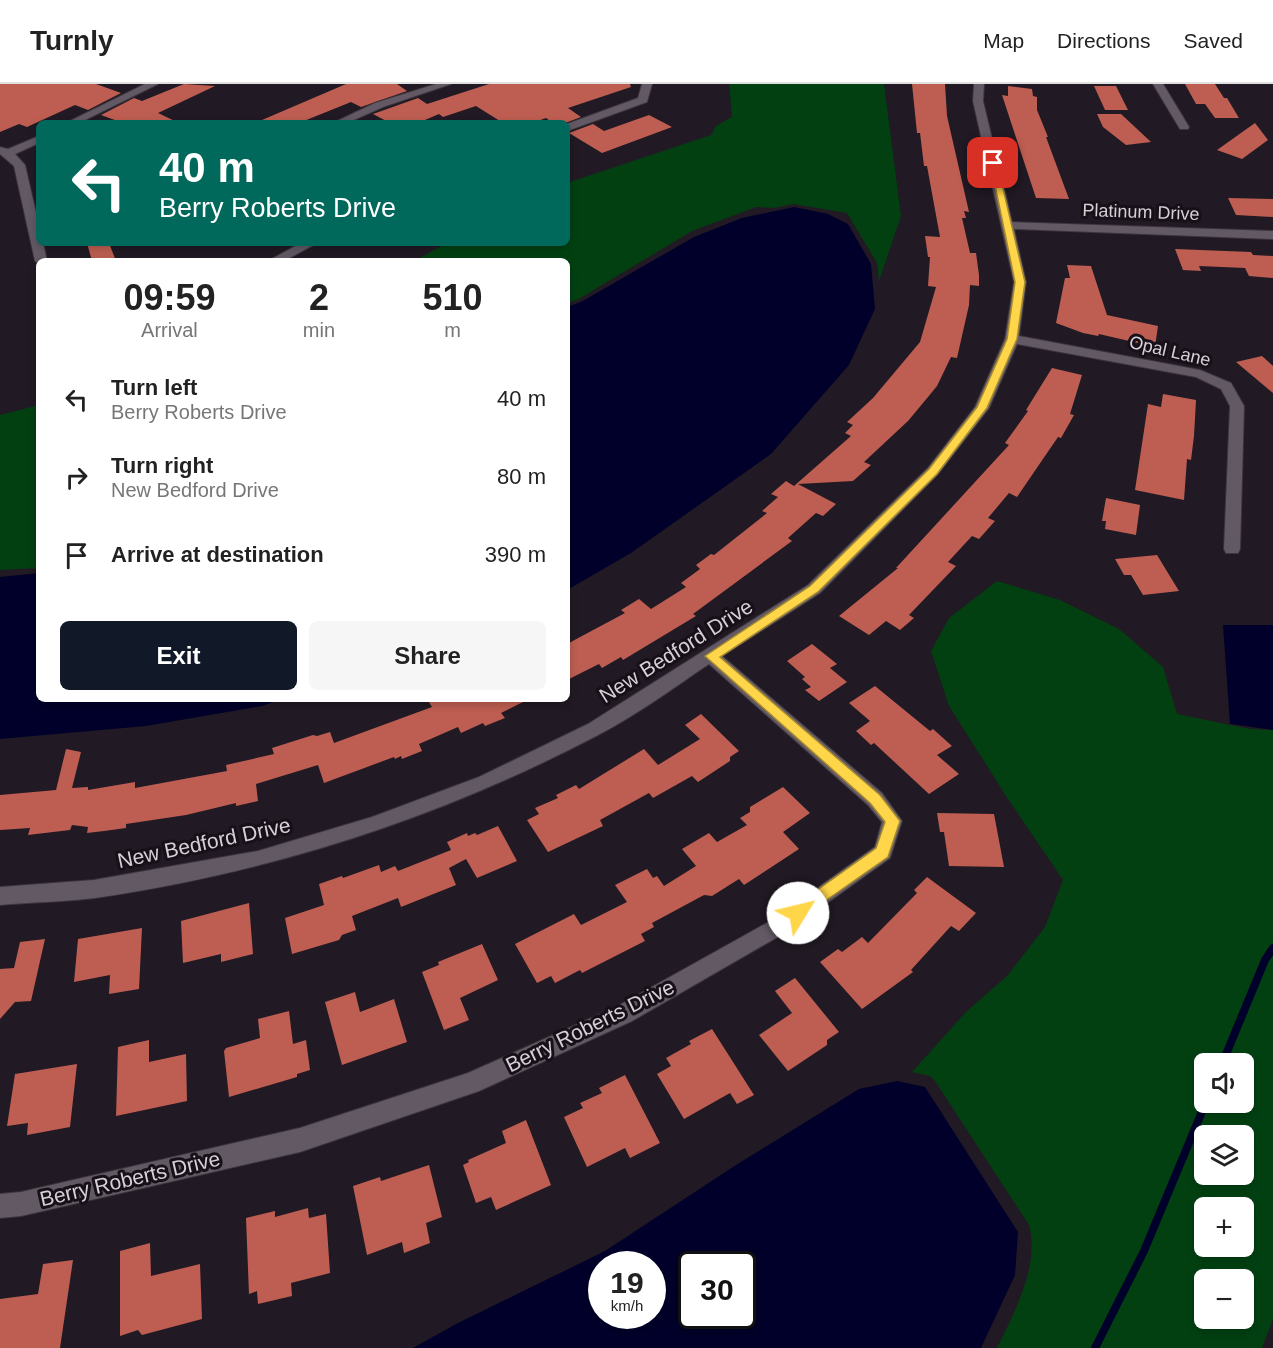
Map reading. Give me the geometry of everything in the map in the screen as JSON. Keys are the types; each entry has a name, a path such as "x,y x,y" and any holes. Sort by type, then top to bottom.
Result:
{"street":[{"path":"77,120 153,84"},
{"path":"345,120 379,105 446,84"},
{"path":"570,127 643,100 646,84"},
{"name":"New Bedford Drive","path":"0,896 94,889 258,859 375,824 486,782 594,729 814,589 933,471 982,408 1012,339 1020,282 978,101 979,84"},
{"path":"1158,84 1184,127"},
{"path":"36,140 4,152 19,165 36,223"},
{"name":"Platinum Drive","path":"1007,225 1273,235"},
{"path":"280,258 304,246"},
{"name":"Opal Lane","path":"1012,339 1200,374 1226,386 1237,405 1232,549"},
{"name":"Berry Roberts Drive","path":"0,1206 21,1204 300,1140 471,1083 624,1014 781,925 883,852 892,821 875,799 711,656"}],"green space":[{"path":"729,84 884,84 901,216 879,281 877,263 847,213 794,204 773,208 756,207 692,231 570,302 570,258 420,258 442,246 570,246 570,182 711,135 716,126 732,117"},
{"path":"36,406 36,568 0,570 0,415"},
{"path":"997,581 1060,600 1119,629 1163,667 1177,714 1250,729 1273,730 1273,1319 1262,1348 997,1348 1028,1273 1031,1257 1029,1225 935,1081 930,1076 912,1072 966,1012 1007,976 1045,927 1063,880 949,706 931,651 949,618"}],"water":[{"path":"794,207 828,214 848,224 871,264 875,309 849,365 771,454 631,553 570,588 570,306 581,302 694,237 742,218"},
{"path":"36,573 36,702 273,702 262,706 146,726 0,739 0,577"},
{"path":"1223,625 1273,625 1273,730 1230,724"},
{"path":"897,1081 925,1087 1018,1232 1015,1275 981,1348 413,1348 456,1324 588,1259 588,1329 666,1329 666,1251 605,1251 736,1165 859,1089"}],"building":[{"path":"0,84 96,84 121,93 88,110 75,105 42,120 36,120 36,123 27,127 19,124 0,132"},
{"path":"184,84 215,86 158,113 173,120 115,120 101,115 134,98 142,101"},
{"path":"346,84 397,84 407,91 361,107 351,102 306,120 262,120"},
{"path":"489,84 630,84 631,87 568,108 581,117 570,121 546,118 498,120 476,106 443,117 439,114 425,120 384,120 373,114 418,98 427,104"},
{"path":"912,84 945,84 947,116 969,212 964,211 966,218 962,218 970,253 976,253 979,275 979,286 970,285 969,305 957,358 951,357 937,386 908,421 864,462 871,465 853,481 798,484 836,504 823,516 816,513 788,538 792,541 693,614 696,616 623,660 621,657 602,668 599,664 570,678 570,642 625,613 621,610 639,599 651,609 686,587 681,583 700,569 696,565 711,554 714,555 767,513 762,511 778,497 771,494 786,481 794,486 851,436 845,433 853,425 847,422 873,398 920,342 936,287 928,286 930,257 928,257 925,236 940,237 927,166 924,166 920,133 917,133"},
{"path":"1185,84 1215,84 1239,118 1215,118 1205,104 1196,104"},
{"path":"1008,86 1032,89 1033,96 1037,97 1037,110 1069,199 1036,198 1002,95 1008,96"},
{"path":"1094,86 1116,86 1128,110 1105,110"},
{"path":"1097,114 1121,114 1151,142 1126,145 1103,127"},
{"path":"649,115 672,127 602,153 570,134 593,124 604,131"},
{"path":"1255,123 1268,140 1242,159 1217,150"},
{"path":"1228,198 1273,199 1273,217 1236,215"},
{"path":"88,246 110,246 115,258 91,258"},
{"path":"1175,249 1251,252 1253,255 1273,256 1273,278 1249,276 1245,268 1199,266 1201,271 1183,270"},
{"path":"1067,265 1091,266 1107,315 1158,326 1155,347 1099,334 1098,336 1083,333 1056,323 1065,278 1070,278"},
{"path":"1262,356 1273,366 1273,393 1236,362"},
{"path":"1052,368 1082,375 1070,414 1074,415 1061,438 1058,437 1017,497 1009,493 988,518 995,521 979,539 972,536 948,562 956,566 909,615 914,618 900,630 886,621 869,635 839,616 898,568 896,568 1009,445 1005,443 1028,411 1026,410"},
{"path":"1163,394 1196,400 1194,436 1191,460 1187,459 1184,500 1135,490 1148,404 1161,407"},
{"path":"1106,498 1140,505 1136,535 1105,529 1106,521 1102,521"},
{"path":"1157,555 1179,591 1143,595 1131,575 1124,575 1115,559"},
{"path":"812,644 837,664 830,668 847,682 819,701 805,690 811,687 802,679 805,677 787,661"},
{"path":"875,686 952,746 937,755 959,774 929,794 874,743 871,745 856,731 870,721 849,703"},
{"path":"429,702 523,702 501,713 505,718 485,726 483,723 461,733 458,727 419,744 422,751 402,759 401,756 395,759 394,757 324,783 318,765 256,784 258,801 236,806 236,803 186,815 126,824 126,828 87,833 88,827 72,825 70,830 28,835 30,828 0,830 0,795 56,790 66,749 81,752 72,788 88,787 88,790 135,782 135,788 227,771 226,765 274,754 272,748 313,735 330,732 334,743 432,707"},
{"path":"701,714 739,751 730,757 730,761 698,782 692,776 653,798 649,793 600,820 603,826 548,852 527,820 539,814 535,808 558,798 556,795 576,785 579,789 644,749 658,765 700,739 685,725"},
{"path":"783,787 810,813 783,832 799,849 744,885 739,879 712,896 704,895 652,923 654,927 641,934 645,941 582,973 580,970 555,983 551,976 537,983 515,944 574,914 581,925 627,902 615,885 647,869 653,878 657,876 664,886 696,866 682,849 709,833 717,842 747,825 740,818 750,812 750,807"},
{"path":"937,813 994,814 1004,867 949,866 944,832 940,832"},
{"path":"498,826 517,861 477,878 466,859 449,868 456,885 401,907 398,898 352,916 356,930 342,935 339,940 292,954 285,918 324,905 319,884 379,865 381,872 395,866 398,871 451,850 447,842 467,833 468,836 475,833 477,835"},
{"path":"927,877 976,913 959,931 951,926 911,970 913,972 862,1009 820,962 838,949 842,952 862,937 868,943 917,893 914,890"},
{"path":"249,903 253,954 221,962 221,954 183,963 181,921"},
{"path":"142,928 139,989 109,994 110,975 74,982 78,939"},
{"path":"45,939 31,1001 15,1002 0,1019 0,969 14,968 20,942"},
{"path":"482,944 498,980 460,998 469,1020 444,1030 422,972 439,965 438,962"},
{"path":"795,978 839,1032 827,1040 827,1045 788,1071 759,1035 792,1013 775,991"},
{"path":"355,992 360,1012 394,999 407,1042 342,1065 325,1002"},
{"path":"289,1011 293,1044 306,1040 310,1070 297,1074 297,1077 229,1097 224,1051 226,1048 260,1038 258,1019"},
{"path":"712,1029 754,1095 737,1104 730,1093 684,1119 657,1074 671,1066 666,1058 691,1044 689,1041"},
{"path":"149,1040 149,1062 186,1054 187,1101 116,1116 118,1047"},
{"path":"77,1064 70,1127 27,1135 28,1123 7,1126 15,1074"},
{"path":"625,1075 660,1143 630,1158 625,1148 587,1167 564,1117 583,1108 580,1103 602,1093 599,1088"},
{"path":"526,1120 551,1185 496,1210 491,1197 476,1203 463,1165 469,1162 468,1160 506,1143 502,1131"},
{"path":"429,1165 442,1217 426,1223 430,1243 404,1253 402,1242 367,1255 353,1186 380,1177 381,1181"},
{"path":"308,1208 309,1218 326,1214 330,1273 291,1283 292,1296 258,1304 257,1291 249,1294 246,1218 275,1211 275,1217"},
{"path":"150,1243 151,1276 200,1264 202,1319 142,1335 138,1330 120,1336 120,1251"},
{"path":"73,1260 60,1348 0,1348 0,1299 38,1294 43,1264"}],"waterway":[{"path":"1227,1053 1265,960 1273,948"},
{"path":"1095,1348 1144,1251 1201,1113"}],"route":[{"path":"798,913 883,852 892,821 875,799 711,656 814,589 933,471 982,408 1012,339 1020,282 993,163"}]}
